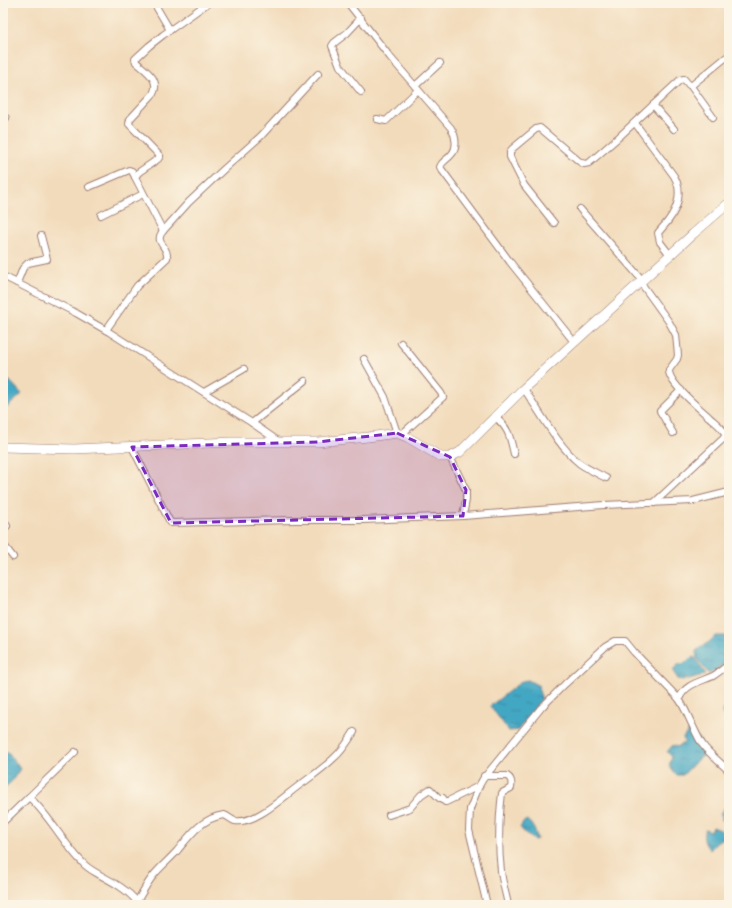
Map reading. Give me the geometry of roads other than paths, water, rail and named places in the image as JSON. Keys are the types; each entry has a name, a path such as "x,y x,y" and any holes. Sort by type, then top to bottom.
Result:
{"street":[{"path":"154,3 170,30"},
{"path":"135,178 139,172 160,156 129,124 130,119 153,94 155,89 153,77 136,62 135,59 149,46 208,3"},
{"path":"348,3 390,57 449,124 454,135 455,150 442,162 440,167 510,262 575,343"},
{"path":"361,18 347,33 334,43 332,48 340,66 361,92"},
{"path":"690,85 729,55"},
{"path":"377,119 386,121 440,63"},
{"path":"106,330 134,289 167,258 168,254 159,239 159,235 214,178 261,136 318,74"},
{"path":"554,223 524,185 510,157 510,152 512,149 536,129 540,128 580,162 586,164 591,162 635,123 681,79 684,79 690,85 713,117"},
{"path":"653,105 674,129"},
{"path":"635,123 678,183 677,204 670,219 658,233 660,242 670,256"},
{"path":"89,187 129,170 132,171 163,231"},
{"path":"100,215 143,194"},
{"path":"3,447 74,449 248,441 318,442 400,434 441,457 450,458 460,452 524,389 729,203"},
{"path":"580,209 642,282 666,317 676,335 678,355 677,359 669,370 672,379 681,390 727,434 654,503"},
{"path":"17,282 23,268 28,263 47,259 41,236"},
{"path":"3,276 106,330 252,423 273,441"},
{"path":"400,434 443,397 401,343"},
{"path":"364,359 385,396 400,434"},
{"path":"204,392 244,369"},
{"path":"252,423 305,381"},
{"path":"524,389 550,427 574,458 586,468 606,478"},
{"path":"673,433 660,411 681,390"},
{"path":"495,417 506,427 514,454"},
{"path":"132,447 171,523 463,516 693,500 729,492"},
{"path":"450,458 466,490 463,516"},
{"path":"3,519 7,526 3,530"},
{"path":"3,544 13,557"},
{"path":"487,905 469,830 470,809 479,786 484,776 541,708 594,656 615,641 625,641 644,664 678,699 687,711 702,743 708,751 729,771"},
{"path":"678,699 690,686 713,675 729,664"},
{"path":"29,797 47,817 82,862 92,871 127,892 136,904 153,876 194,831 206,821 211,818 224,815 233,820 245,820 269,810 304,782 317,774 336,757 344,748 354,732"},
{"path":"3,822 75,752"},
{"path":"484,776 507,776 510,777 512,784 511,788 502,793 500,804 501,872 508,905"},
{"path":"389,815 410,808 430,789 437,797 443,798 446,802 479,786"}],"water":[{"path":"6,377 22,394 3,411 3,380"},
{"path":"715,636 726,636 729,638 729,661 709,674 697,659 696,651"},
{"path":"694,657 705,673 704,675 684,680 678,679 674,673 676,666 684,664 689,659"},
{"path":"528,680 539,686 542,699 518,730 509,731 490,706 522,681"},
{"path":"729,708 729,724 722,713 723,710"},
{"path":"689,730 700,740 707,754 698,759 683,775 676,775 669,766 672,757 667,752 673,745 677,747 685,742 683,738"},
{"path":"7,752 20,769 11,782 3,789 3,755"},
{"path":"729,806 729,827 721,819 720,814 723,809"},
{"path":"527,820 534,829 537,839 534,840 521,829 520,827 522,823"},
{"path":"713,827 723,832 726,838 719,840 710,850 705,843 704,835 705,829 710,831"}]}
